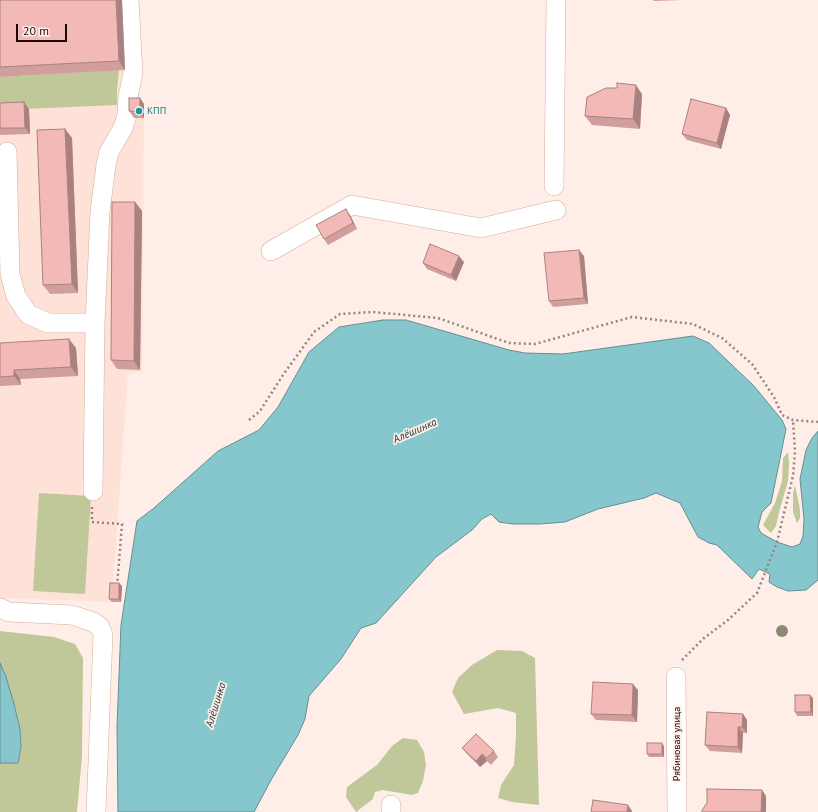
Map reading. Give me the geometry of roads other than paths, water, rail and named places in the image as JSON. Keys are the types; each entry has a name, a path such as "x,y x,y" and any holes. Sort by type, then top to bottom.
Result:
{"street":[{"path":"92,491 95,323 100,212 109,152 123,128 127,115 128,97 133,74 129,0"},
{"path":"554,186 556,0"},
{"path":"7,152 10,274 16,296 28,314 48,323 95,323"},
{"path":"271,251 352,205 481,228 556,210"},
{"path":"0,608 9,612 72,614 93,622 100,627 103,635 96,812"},
{"name":"Рябиновая улица","path":"676,677 677,812"}],"water":[{"name":"Алёшинка","path":"383,320 406,320 509,350 525,353 563,354 693,336 709,343 754,386 782,420 786,429 771,503 762,512 758,527 761,533 777,542 792,547 800,544 803,536 804,519 800,479 806,450 812,438 818,431 818,580 806,590 788,591 769,582 770,574 759,569 752,579 717,545 709,543 698,537 680,503 656,493 644,498 598,509 565,522 513,524 499,522 491,514 482,519 472,530 436,557 376,623 361,628 341,659 309,696 305,719 298,735 254,812 118,812 117,726 121,625 137,521 154,508 218,451 259,430 278,407 309,352 339,327"},
{"path":"0,663 6,677 20,729 21,747 18,763 0,763"}],"place":[{"name":"КПП","path":"139,111"}]}
